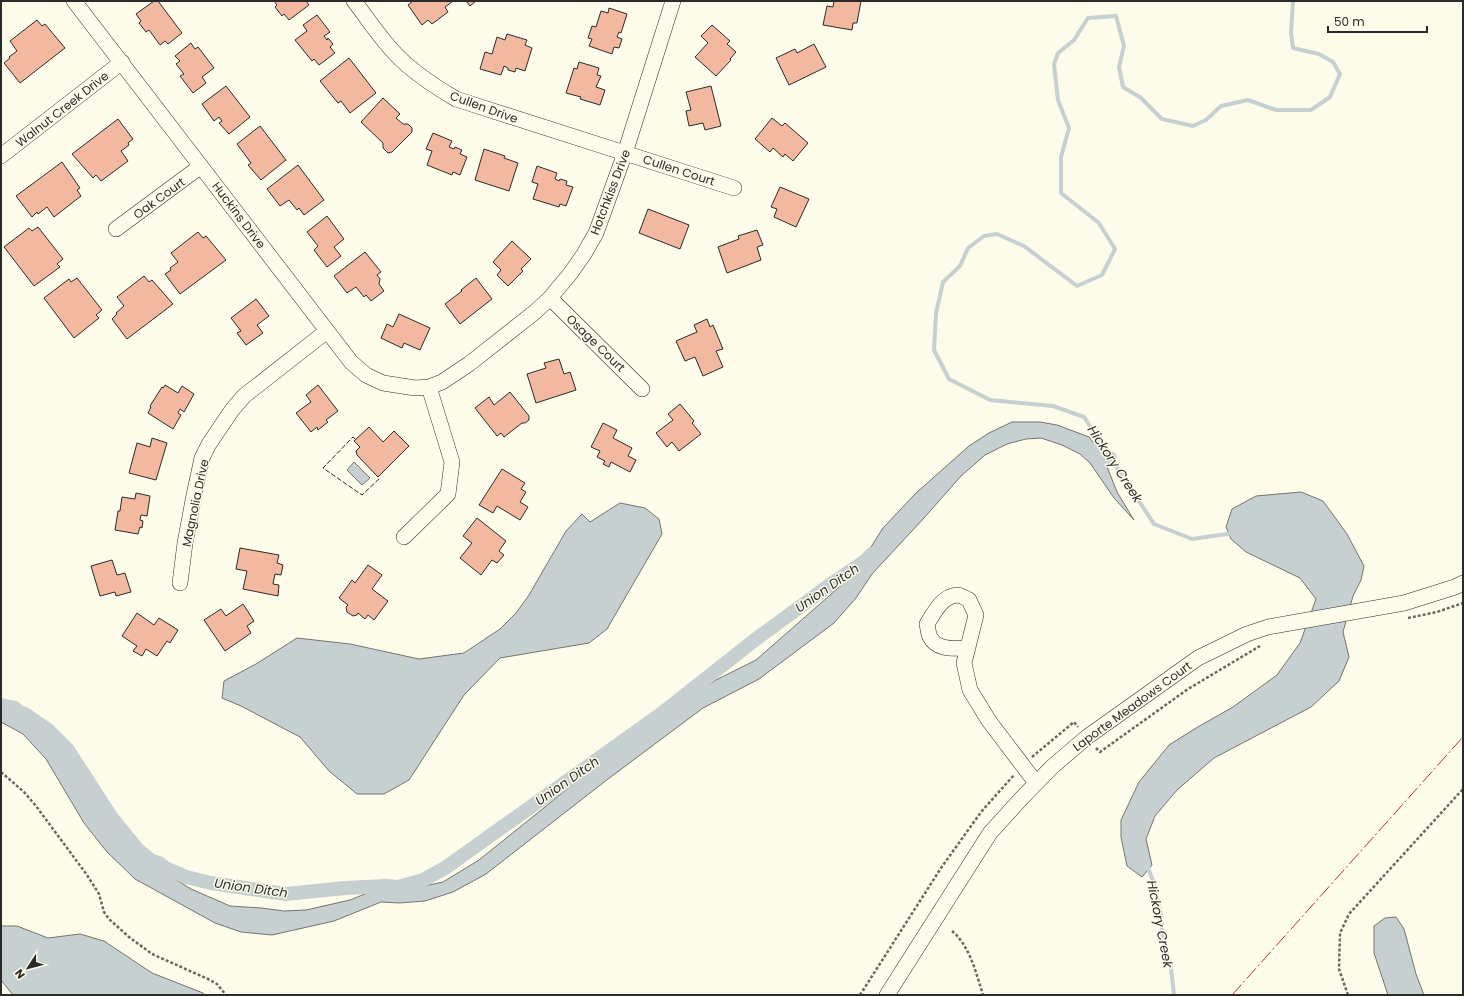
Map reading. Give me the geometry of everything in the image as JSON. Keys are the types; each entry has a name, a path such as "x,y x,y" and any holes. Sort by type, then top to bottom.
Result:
{"street":[{"name":"Huckins Drive","path":"74,1 351,362 375,380 396,386 429,388"},
{"name":"Cullen Drive","path":"354,1 388,46 407,65 430,83 456,99 625,153"},
{"name":"Hotchkiss Drive","path":"429,388 442,382 469,364 525,321 550,298 584,254 596,233 625,153 673,1"},
{"name":"Walnut Creek Drive","path":"1,156 122,62"},
{"name":"Cullen Court","path":"625,153 734,188"},
{"name":"Oak Court","path":"116,229 201,166"},
{"name":"Osage Court","path":"550,298 642,389"},
{"name":"Magnolia Drive","path":"180,583 185,543 202,458 221,425 244,396 327,331"},
{"path":"404,537 448,494 452,462 429,388"},
{"name":"Laporte Meadows Court","path":"887,995 990,833 1036,783 1087,737 1198,658 1247,634 1268,627 1404,603 1455,587 1463,583"},
{"path":"968,648 964,663 970,690 989,721 1036,783"}],"path":[{"path":"1,772 24,792 36,806 99,894 104,912 109,919 129,937 152,954 208,979 217,984 226,995"},
{"path":"1348,995 1339,969 1340,933 1349,914 1463,789"},
{"path":"952,930 965,947 983,995"}],"shaded area":[{"path":"1012,422 1040,422 1057,425 1089,437 1099,450 1117,492 1134,520 1114,498 1090,463 1080,454 1062,445 1041,438 1026,439 1007,444 985,455 961,476 872,574 856,598 834,623 759,679 703,708 608,779 486,874 453,892 425,901 399,903 381,902 334,921 272,935 241,932 215,923 135,879 107,852 84,823 46,759 23,734 1,722 1,703 8,705 29,719 57,742 75,766 109,821 147,862 191,889 230,906 284,911 306,910 350,900 392,883 429,885 443,882 479,860 642,729 716,680 756,660 845,582 864,558 883,528 915,494 969,446 989,433"},
{"path":"354,462 370,478 362,485 347,470"},
{"path":"1301,492 1323,501 1347,534 1364,566 1361,580 1353,596 1343,632 1349,657 1339,681 1311,707 1214,758 1177,790 1155,816 1146,839 1152,865 1142,877 1127,866 1121,837 1121,820 1139,782 1169,745 1233,707 1277,675 1300,643 1316,599 1300,578 1246,552 1231,539 1226,527 1232,509 1256,496"},
{"path":"620,503 645,508 659,519 662,534 607,629 589,643 500,658 464,695 409,780 384,794 357,794 329,771 300,737 241,706 222,698 224,681 256,664 297,638 350,644 419,659 464,653 500,629 516,613 529,595 566,531 582,514 590,522"},
{"path":"1396,917 1404,929 1416,974 1424,995 1388,995 1374,953 1374,926 1385,918"},
{"path":"1,926 17,926 48,938 80,934 104,941 152,973 203,993 204,995 13,995 1,980"}],"building":[{"path":"154,1 158,1 182,33 168,44 165,41 160,45 149,30 146,32 139,23 141,21 136,14"},
{"path":"274,1 306,1 309,5 289,20 284,14 282,16 275,7 277,5"},
{"path":"413,1 452,2 445,7 448,12 432,24 428,20 422,25 408,5"},
{"path":"466,1 476,1 470,6"},
{"path":"834,1 861,1 857,23 853,23 852,30 823,25 827,6 833,7"},
{"path":"609,8 627,14 621,33 619,32 617,37 622,39 619,48 614,47 612,54 589,46 592,39 588,38 592,26 596,27 601,11 608,13"},
{"path":"317,15 330,32 324,36 333,44 330,47 335,53 319,65 314,59 312,61 295,40 307,31 303,25"},
{"path":"37,20 42,26 45,24 65,48 20,83 4,63 17,51 10,41"},
{"path":"712,25 730,41 727,44 736,52 730,59 731,60 716,76 695,57 708,43 701,36"},
{"path":"507,34 527,40 525,45 532,48 525,71 516,68 515,72 508,70 508,68 504,66 501,75 480,69 485,52 492,54 497,37 505,40"},
{"path":"191,43 195,49 198,47 214,68 202,77 206,83 193,93 180,76 184,74 176,64 180,61 175,56"},
{"path":"814,44 826,67 789,85 776,58 795,49 797,53"},
{"path":"349,58 376,93 350,113 341,101 338,103 320,81"},
{"path":"579,62 599,68 597,75 601,76 596,87 605,90 600,105 580,99 581,97 566,93 574,68 577,69"},
{"path":"226,86 250,117 229,134 219,123 222,121 219,117 214,121 202,104"},
{"path":"711,86 721,126 705,130 703,123 689,126 686,111 691,110 686,92"},
{"path":"383,98 400,114 396,118 403,124 408,124 412,128 412,132 392,152 388,153 383,148 383,143 361,122"},
{"path":"772,118 782,126 785,123 808,143 793,161 785,154 783,157 773,148 770,152 755,139"},
{"path":"118,119 133,139 128,143 129,145 121,151 128,161 101,181 96,175 93,178 72,154"},
{"path":"260,126 286,160 261,180 248,165 251,163 237,144"},
{"path":"433,133 452,141 449,147 454,149 455,147 462,150 460,154 467,157 460,175 453,172 452,175 427,165 432,151 426,149"},
{"path":"484,149 505,156 504,158 518,163 509,191 475,180"},
{"path":"62,162 80,188 77,190 81,196 54,217 47,207 38,214 37,212 32,217 16,196"},
{"path":"298,165 324,200 304,215 299,208 297,210 289,200 280,206 267,189"},
{"path":"537,166 557,173 555,179 559,181 560,179 567,181 566,185 573,187 566,206 560,204 559,207 533,199 538,184 532,182"},
{"path":"780,187 809,199 796,227 774,217 777,209 771,207"},
{"path":"648,209 689,225 680,249 639,233"},
{"path":"327,216 344,239 334,247 341,256 327,267 314,250 318,246 307,232"},
{"path":"38,227 63,259 57,264 60,267 34,286 4,247 29,228 32,231"},
{"path":"757,230 763,245 757,247 761,260 727,273 718,247 739,239 738,236"},
{"path":"198,232 203,238 206,236 226,260 180,294 165,274 178,262 171,253"},
{"path":"512,241 531,259 521,269 523,271 508,286 497,275 501,270 493,262"},
{"path":"365,252 381,272 377,275 380,279 379,284 384,291 371,301 366,295 364,297 356,287 347,293 334,276"},
{"path":"144,276 149,282 152,280 173,304 127,339 112,319 124,306 117,297"},
{"path":"77,278 102,310 96,315 99,318 74,338 44,298 69,279 71,282"},
{"path":"476,278 492,299 460,324 445,304"},
{"path":"256,299 269,316 257,325 263,333 246,345 237,333 241,331 231,318"},
{"path":"399,314 430,328 420,350 404,343 402,348 381,338 387,324 393,327"},
{"path":"707,319 710,327 713,325 723,349 716,351 723,367 703,376 695,357 685,361 676,341 697,332 694,325"},
{"path":"559,359 564,374 570,372 576,390 536,403 527,374 546,368 544,363"},
{"path":"165,385 178,393 182,386 194,394 184,412 180,409 178,413 181,415 173,429 148,413 151,407 150,406 162,387 163,388"},
{"path":"318,385 338,411 326,420 328,422 318,430 317,427 311,432 296,413 311,402 306,395"},
{"path":"510,392 529,416 529,420 522,423 504,437 501,433 497,436 475,408 489,397 494,405"},
{"path":"680,404 694,421 692,423 701,434 679,451 672,442 667,447 656,433 673,420 668,414"},
{"path":"603,423 617,430 613,438 632,448 628,456 636,460 630,472 611,462 609,467 603,464 605,461 597,457 600,451 591,447"},
{"path":"369,427 383,442 394,431 409,446 378,477 357,455 356,451 360,447 354,441"},
{"path":"152,438 167,443 156,480 129,473 137,443 150,447"},
{"path":"502,469 525,483 521,489 526,492 520,502 528,507 520,520 497,506 493,513 479,505"},
{"path":"136,493 150,496 147,516 141,515 140,520 143,521 142,528 140,527 138,534 115,530 122,497 135,499"},
{"path":"477,518 506,541 499,551 504,555 497,563 492,560 481,575 460,558 472,543 463,536"},
{"path":"240,548 279,555 277,563 283,565 281,575 275,574 273,584 279,585 278,596 243,589 247,571 236,569"},
{"path":"112,560 117,575 125,573 131,592 116,596 115,592 100,596 91,566"},
{"path":"368,565 382,575 372,589 388,601 374,620 368,615 365,619 358,613 357,615 353,616 347,612 346,607 348,605 339,598 352,580 355,583"},
{"path":"243,604 254,621 247,626 251,633 225,651 204,620 221,609 226,616"},
{"path":"137,613 154,625 159,618 178,630 170,643 167,641 157,656 146,649 142,656 133,651 137,646 122,636"}],"waterway":[{"name":"Hickory Creek","path":"1234,533 1192,539 1154,524 1084,417 1053,406 990,400 949,379 934,350 936,313 943,282 960,266 968,248 984,236 997,234 1024,246 1077,286 1102,275 1115,249 1099,223 1061,193 1061,157 1069,128 1058,100 1054,64 1058,53 1074,40 1088,18 1116,16 1124,46 1119,67 1123,87 1141,98 1162,119 1193,126 1206,120 1221,106 1248,100 1276,110 1311,110 1330,97 1340,74 1333,62 1319,54 1293,48 1291,33 1293,1"},
{"name":"Union Ditch","path":"1084,446 1110,458"},
{"name":"Union Ditch","path":"1,705 15,708 17,711 25,714 48,730 68,750 112,818 138,850 152,861 159,863 165,868 186,877 211,883 286,894 345,888 386,886 398,887 423,880 445,868 661,714 756,639 865,561 872,554"},
{"name":"Hickory Creek","path":"1147,865 1153,881 1161,914 1163,940 1171,967 1174,995"}],"fence":[{"path":"355,439 353,437 323,468 362,495 380,478"}],"power":[{"path":"1232,995 1463,737"}]}
